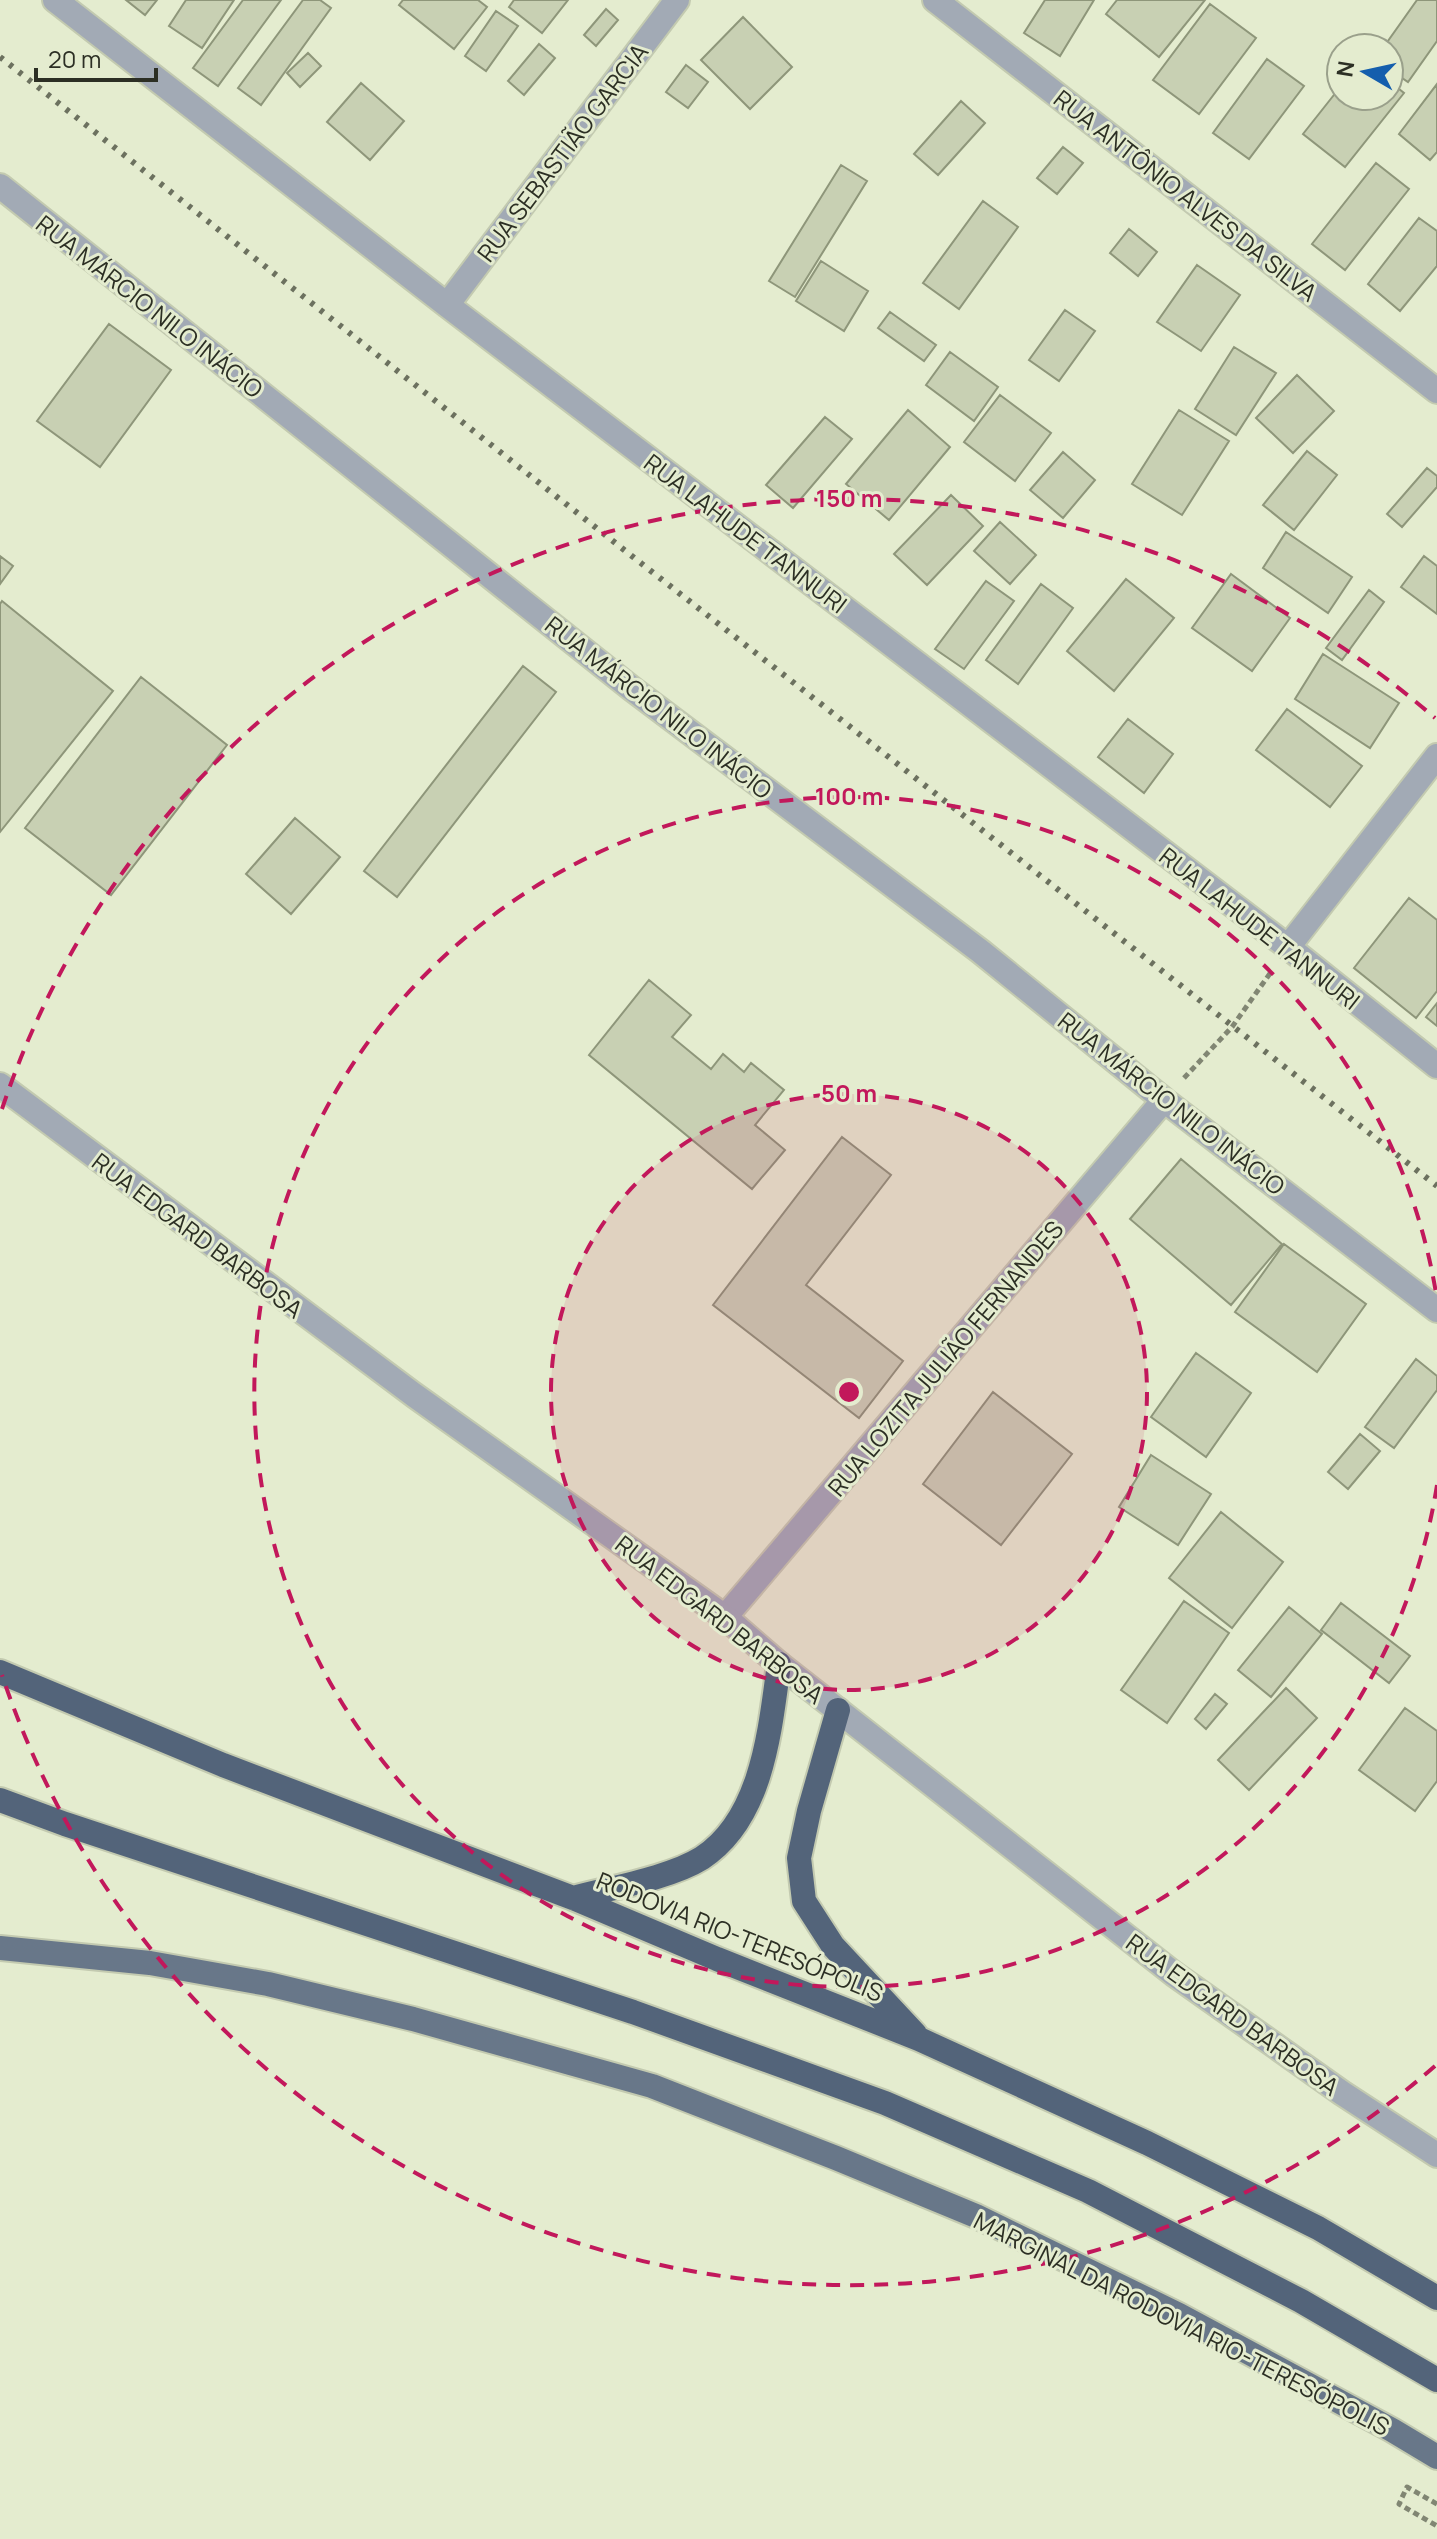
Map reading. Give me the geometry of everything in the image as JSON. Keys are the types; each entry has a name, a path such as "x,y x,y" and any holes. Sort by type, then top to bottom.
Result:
{"highway":[{"path":"573,1898 671,1872 700,1859 723,1841 747,1804 759,1769 772,1718 779,1664"},
{"name":"RODOVIA RIO-TERESÓPOLIS","path":"0,1672 223,1765 573,1898 919,2039 1147,2143 1290,2214 1437,2298"},
{"path":"838,1710 799,1858 804,1901 833,1946 919,2039"},
{"path":"0,1800 633,2012 885,2103 1088,2191 1301,2301 1437,2380"}],"main road":[{"name":"MARGINAL DA RODOVIA RIO-TERESÓPOLIS","path":"0,1948 150,1963 268,1984 413,2019 652,2086 976,2216 1179,2315 1437,2457"}],"street":[{"name":"RUA LAHUDE TANNURI","path":"55,0 447,305 1288,947 1437,1066"},
{"name":"RUA SEBASTIÃO GARCIA","path":"447,305 677,0"},
{"name":"RUA ANTÔNIO ALVES DA SILVA","path":"935,0 1437,391"},
{"name":"RUA MÁRCIO NILO INÁCIO","path":"0,186 631,688 980,951 1164,1100 1437,1310"},
{"path":"1288,947 1437,756"},
{"name":"RUA EDGARD BARBOSA","path":"0,1085 414,1395 725,1617 779,1664 1174,1974 1342,2093 1437,2155"},
{"name":"RUA LOZITA JULIÃO FERNANDES","path":"725,1617 1164,1100"}],"path":[{"path":"1164,1100 1232,1027 1288,947"},
{"path":"1437,2504 1407,2487 1399,2504 1437,2526"}],"building":[{"path":"126,0 157,0 145,15"},
{"path":"186,0 234,0 202,48 169,26"},
{"path":"243,0 281,0 218,86 193,68"},
{"path":"303,0 320,0 331,8 261,105 238,88"},
{"path":"403,0 478,0 487,7 454,49 399,5"},
{"path":"514,0 568,0 542,33 509,7"},
{"path":"1045,0 1094,0 1060,56 1024,33"},
{"path":"1117,0 1205,0 1159,57 1106,14"},
{"path":"1417,0 1437,0 1437,41 1408,82 1405,80 1405,32 1394,32"},
{"path":"1210,4 1256,38 1199,114 1153,80"},
{"path":"606,9 618,20 596,46 584,35"},
{"path":"496,11 518,26 486,71 465,56"},
{"path":"743,17 792,67 750,109 701,60"},
{"path":"539,44 555,58 524,95 508,81"},
{"path":"308,53 321,66 300,87 287,73"},
{"path":"1267,59 1304,86 1249,159 1213,133"},
{"path":"686,65 708,82 688,108 666,92"},
{"path":"361,83 404,121 370,160 327,122"},
{"path":"1437,84 1437,152 1430,160 1399,134"},
{"path":"961,101 985,123 938,175 914,154"},
{"path":"1325,106 1325,112 1389,112 1345,167 1303,134"},
{"path":"1063,147 1083,163 1057,194 1037,178"},
{"path":"1376,163 1409,189 1345,270 1312,244"},
{"path":"841,165 867,181 795,297 769,281"},
{"path":"983,201 1018,227 959,309 923,283"},
{"path":"1419,218 1437,231 1437,266 1400,311 1368,284"},
{"path":"1129,229 1157,252 1138,276 1110,253"},
{"path":"821,261 868,291 844,331 796,301"},
{"path":"1197,265 1240,295 1201,351 1157,322"},
{"path":"1065,310 1095,331 1059,381 1029,360"},
{"path":"890,312 936,345 924,361 878,328"},
{"path":"109,324 171,370 100,467 37,421"},
{"path":"1234,347 1276,373 1236,435 1195,409"},
{"path":"950,352 998,387 974,421 926,385"},
{"path":"1297,375 1334,411 1293,453 1256,418"},
{"path":"1000,395 1051,433 1015,481 964,442"},
{"path":"908,410 950,447 889,520 846,484"},
{"path":"1179,410 1229,441 1182,515 1132,484"},
{"path":"825,417 852,439 793,508 766,485"},
{"path":"1307,451 1337,475 1294,530 1263,505"},
{"path":"1063,452 1095,480 1063,518 1030,490"},
{"path":"1427,468 1437,476 1437,487 1402,527 1387,514"},
{"path":"951,495 983,526 927,585 894,554"},
{"path":"1000,522 1036,555 1010,584 974,551"},
{"path":"1286,532 1352,577 1328,613 1263,568"},
{"path":"0,556 13,566 0,584"},
{"path":"1424,556 1437,566 1437,614 1401,587"},
{"path":"1231,574 1290,618 1252,671 1192,628"},
{"path":"1126,579 1174,618 1114,691 1067,651"},
{"path":"986,581 1014,601 964,669 935,649"},
{"path":"1041,584 1073,608 1018,684 986,660"},
{"path":"1369,590 1384,602 1342,660 1326,648"},
{"path":"2,601 113,691 0,832 0,604"},
{"path":"1323,654 1399,703 1370,748 1295,699"},
{"path":"523,666 556,692 397,897 364,871"},
{"path":"141,677 227,745 111,895 25,828"},
{"path":"1287,709 1362,766 1330,807 1256,750"},
{"path":"1128,719 1173,754 1144,793 1098,757"},
{"path":"295,818 340,857 291,914 246,874"},
{"path":"1409,898 1437,920 1437,991 1416,1018 1354,968"},
{"path":"649,980 691,1015 672,1037 711,1069 723,1054 744,1072 751,1063 784,1090 755,1125 785,1150 752,1189 589,1055"},
{"path":"1437,1003 1437,1026 1426,1017"},
{"path":"842,1137 891,1175 806,1285 903,1361 859,1418 713,1305"},
{"path":"1181,1159 1282,1244 1231,1305 1130,1219"},
{"path":"1284,1244 1366,1304 1317,1372 1235,1312"},
{"path":"1196,1353 1251,1393 1206,1457 1151,1417"},
{"path":"1416,1359 1437,1376 1437,1390 1394,1448 1365,1427"},
{"path":"993,1392 1072,1454 1001,1545 923,1484"},
{"path":"1360,1434 1380,1451 1348,1489 1328,1472"},
{"path":"1151,1455 1211,1494 1178,1545 1119,1507"},
{"path":"1221,1512 1283,1562 1232,1628 1169,1578"},
{"path":"1184,1601 1229,1633 1167,1723 1121,1690"},
{"path":"1341,1603 1410,1656 1389,1683 1321,1630"},
{"path":"1289,1607 1322,1634 1271,1697 1238,1670"},
{"path":"1286,1688 1317,1718 1249,1790 1218,1760"},
{"path":"1215,1694 1227,1704 1206,1729 1195,1719"},
{"path":"1405,1708 1437,1731 1437,1781 1415,1811 1359,1770"}],"railway":[{"path":"0,57 1437,1186"}]}
